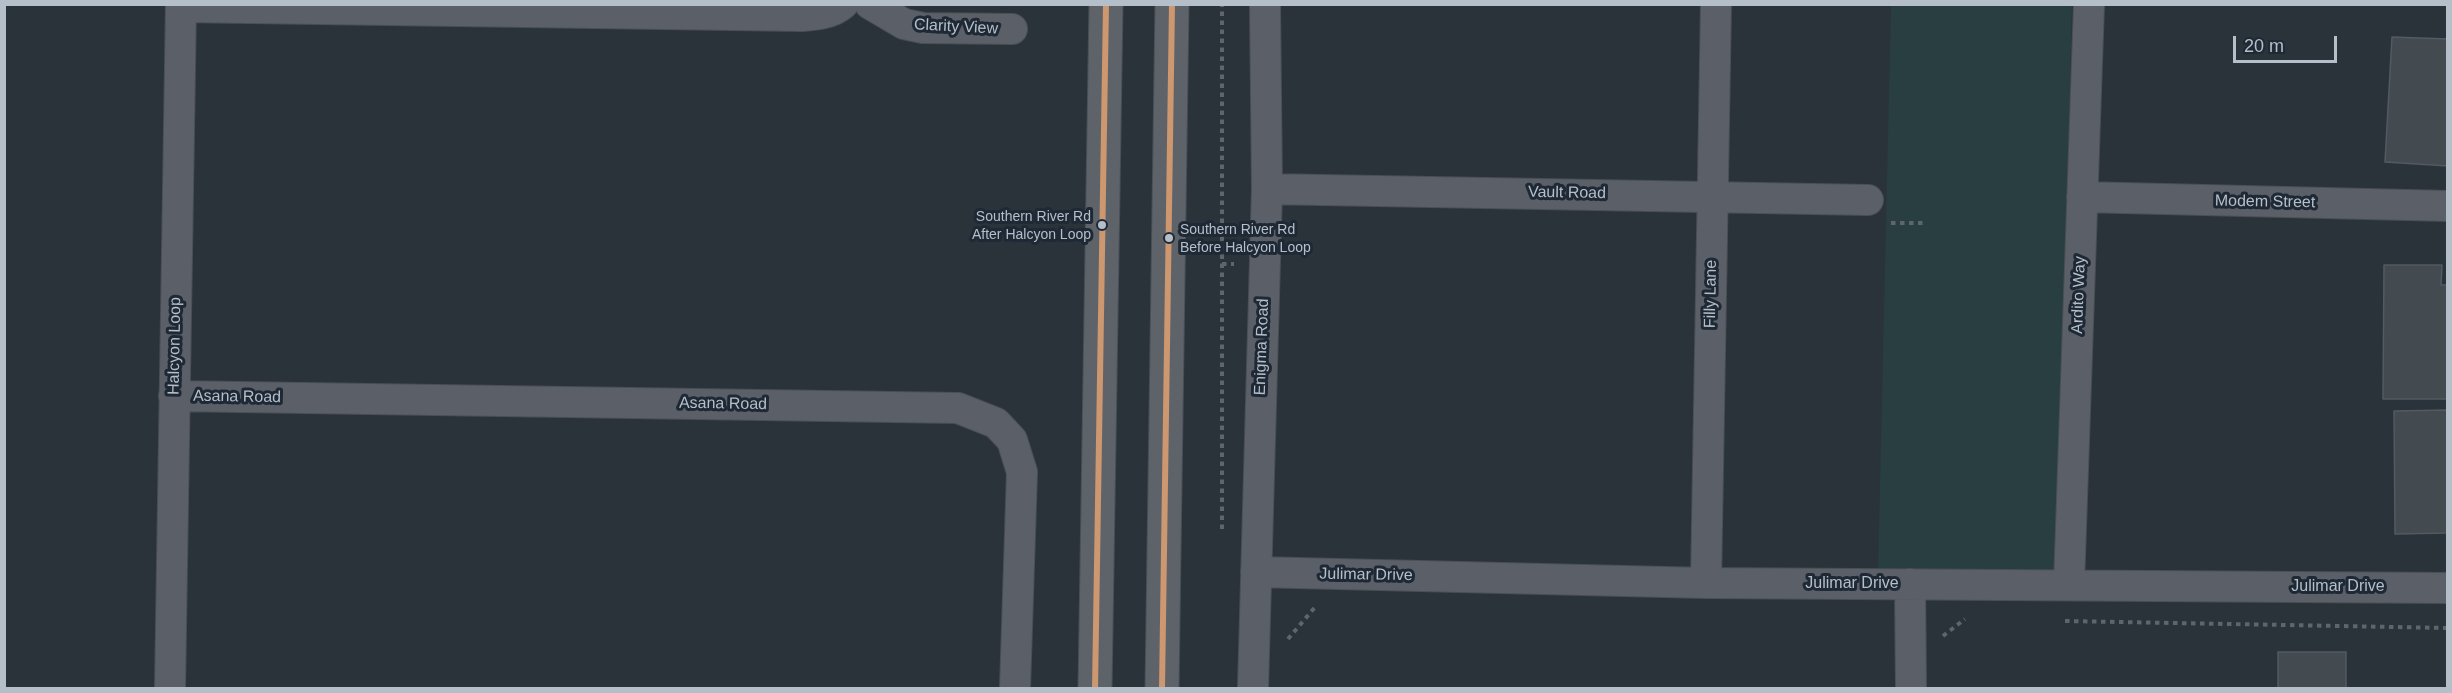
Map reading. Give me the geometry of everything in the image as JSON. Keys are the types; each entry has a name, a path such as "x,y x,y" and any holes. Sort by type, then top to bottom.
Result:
{"main road":[{"path":"1095,688 1106,4"},
{"path":"1162,688 1172,4"}],"street":[{"path":"181,6 801,16 820,14 839,8 843,4"},
{"name":"Clarity View","path":"870,4 904,24 923,28 1012,29"},
{"name":"Enigma Road","path":"1253,688 1267,189 1265,4"},
{"name":"Filly Lane","path":"1706,583 1716,4"},
{"name":"Ardito Way","path":"2069,585 2089,4"},
{"name":"Halcyon Loop","path":"171,688 181,6"},
{"name":"Vault Road","path":"1267,189 1868,200"},
{"name":"Modem Street","path":"2082,197 2448,206"},
{"name":"Asana Road","path":"174,396 958,408 996,423 1012,440 1022,472 1016,688"},
{"name":"Julimar Drive","path":"1256,572 1706,583 2448,588"},
{"path":"1910,584 1911,688"}],"path":[{"path":"1222,4 1222,535"}],"green space":[{"path":"1891,5 2072,5 2059,576 1878,572"}],"building":[{"path":"2392,37 2448,39 2448,166 2385,162"},
{"path":"2384,265 2442,265 2441,285 2448,285 2448,399 2383,399"},
{"path":"2448,410 2448,533 2395,534 2394,411"},
{"path":"2278,652 2346,652 2346,688 2278,688"}],"transit line":[{"path":"1095,688 1106,4"},
{"path":"1162,688 1172,4"}],"place":[{"name":"Southern River Rd After Halcyon Loop","path":"1102,225"},
{"name":"Southern River Rd Before Halcyon Loop","path":"1169,238"}]}
